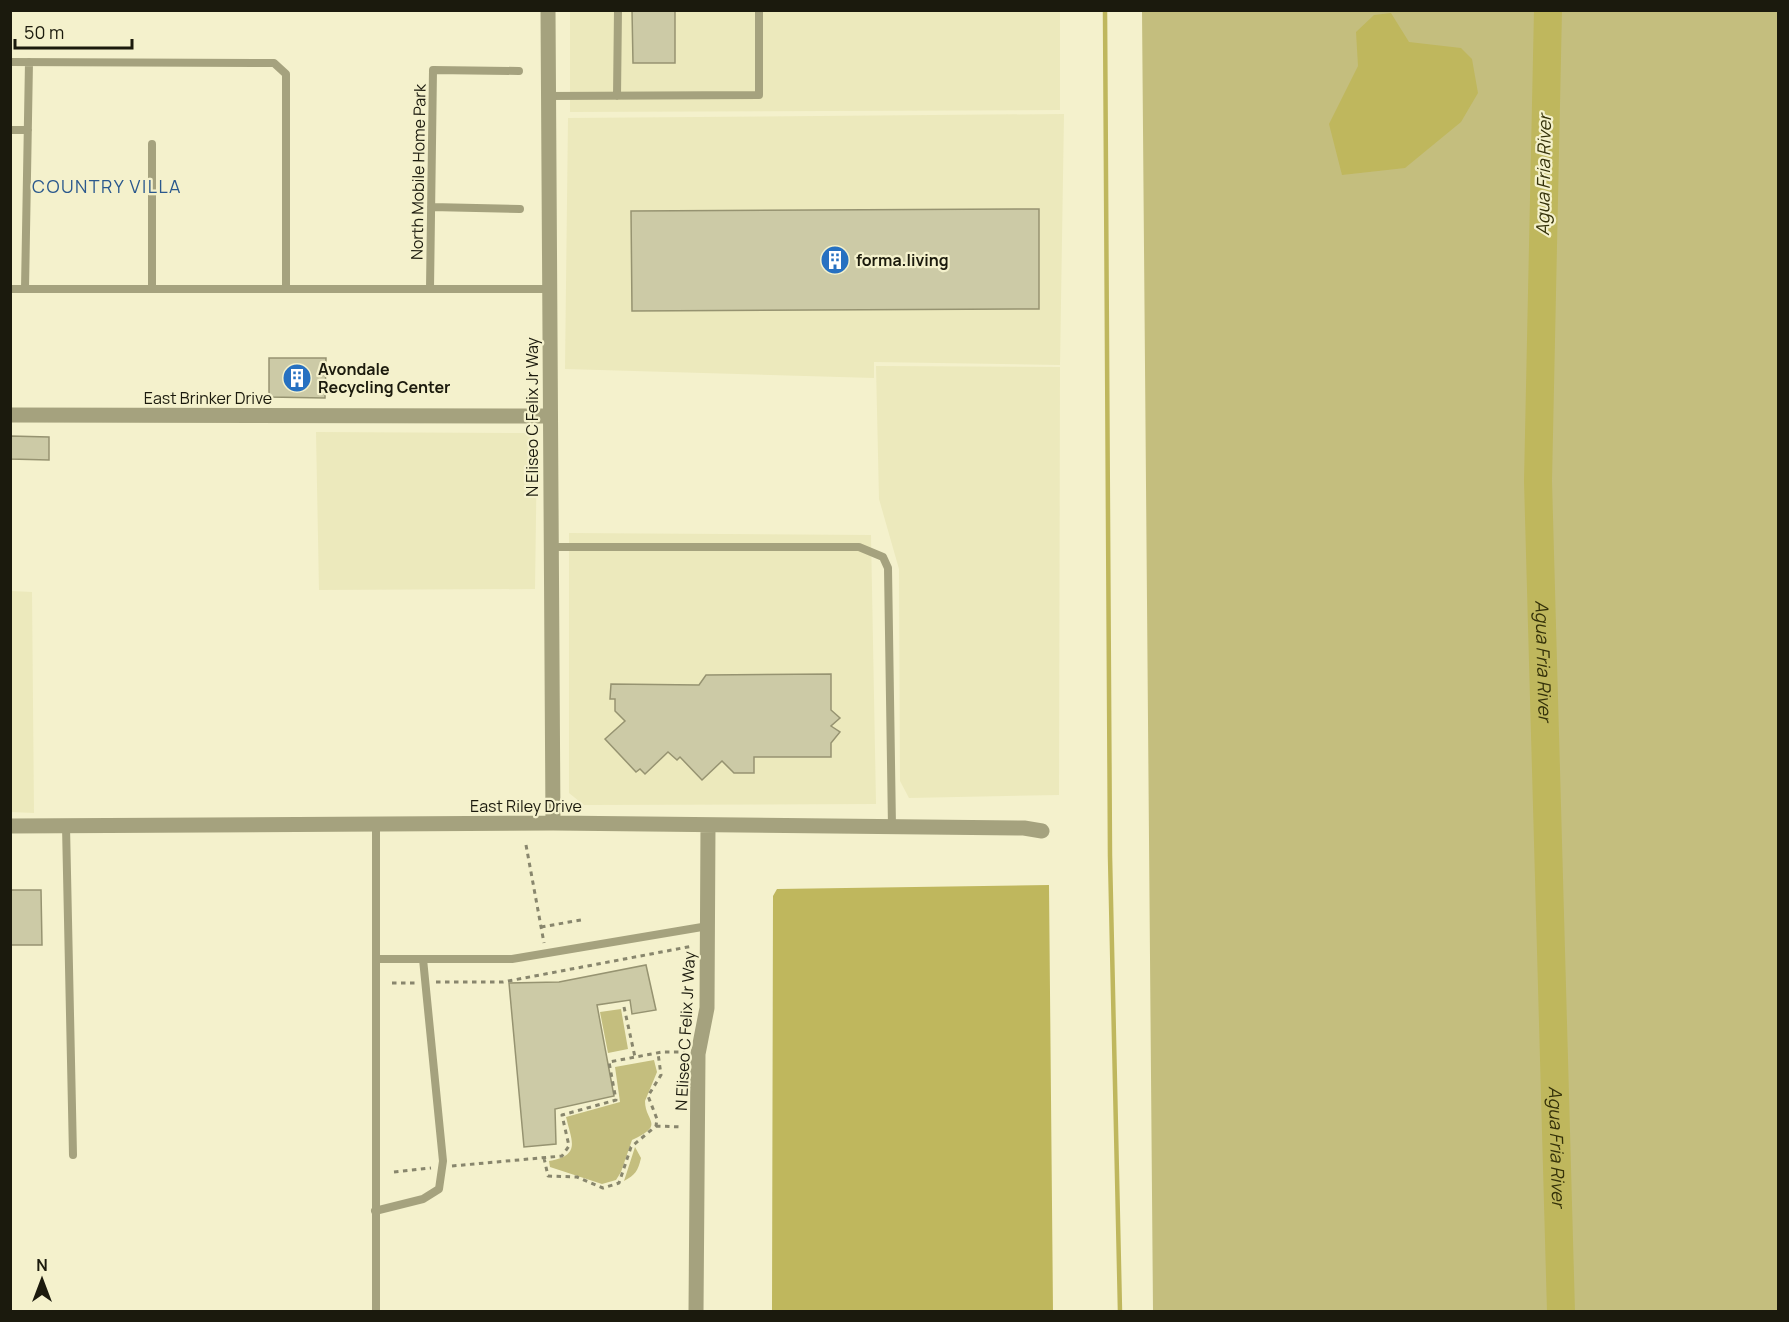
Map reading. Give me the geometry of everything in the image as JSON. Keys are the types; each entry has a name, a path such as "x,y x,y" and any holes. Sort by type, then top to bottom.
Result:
{"street":[{"name":"N Eliseo C Felix Jr Way","path":"548,10 553,823"},
{"name":"East Brinker Drive","path":"10,415 550,416"},
{"name":"East Riley Drive","path":"10,826 553,823 1042,831"},
{"name":"N Eliseo C Felix Jr Way","path":"696,1311 698,1054 707,1008 708,825"}],"lane":[{"path":"617,96 618,10"},
{"path":"548,96 759,95 759,10"},
{"path":"10,62 274,63 286,75 286,289"},
{"path":"25,289 29,62"},
{"name":"North Mobile Home Park","path":"430,288 433,70 519,71"},
{"path":"10,130 28,130"},
{"path":"152,144 152,289"},
{"path":"431,207 520,209"},
{"path":"10,289 550,289"},
{"path":"551,547 859,547 883,557 888,568 892,827"},
{"path":"376,824 376,1311"},
{"path":"66,826 74,1155"},
{"path":"376,959 512,959 683,928 708,926"},
{"path":"375,1211 415,1202 439,1189 442,1167 423,959"}],"path":[{"path":"526,845 551,975"},
{"path":"541,927 581,920"},
{"path":"392,983 503,982 551,975 695,945"},
{"path":"624,1007 634,1057"},
{"path":"394,1172 562,1156 569,1146 562,1115 616,1100 609,1062 657,1053 685,1052"},
{"path":"544,1158 548,1176 577,1177 592,1186 612,1187 621,1181 631,1147 656,1126 657,1119 648,1096 661,1075 657,1053"},
{"path":"656,1126 683,1127"}],"shaded area":[{"path":"570,11 1060,11 1060,110 570,112"},
{"path":"1142,11 1778,11 1778,1311 1153,1311"},
{"path":"1391,13 1409,42 1461,48 1472,59 1478,93 1461,122 1405,168 1342,175 1329,124 1358,66 1356,32 1374,15"},
{"path":"1064,114 1060,365 874,362 874,378 565,369 568,118"},
{"path":"876,366 1060,367 1059,795 909,798 900,781 899,569 879,499"},
{"path":"316,432 531,433 537,445 535,589 319,590"},
{"path":"569,533 871,535 876,804 584,805 569,793"},
{"path":"11,591 32,592 34,813 11,812"},
{"path":"1049,885 1053,1311 772,1311 773,896 777,889"},
{"path":"621,1009 628,1049 608,1053 600,1012"},
{"path":"654,1060 657,1072 645,1101 651,1126 642,1135 632,1140 616,1180 602,1184 550,1167 549,1161 566,1155 572,1146 566,1117 620,1102 615,1067"},
{"path":"635,1147 641,1158 640,1162 636,1172 624,1181"}],"building":[{"path":"632,10 675,10 675,63 633,63"},
{"name":"forma.living","path":"1039,209 1039,309 632,311 631,211"},
{"name":"Avondale Recycling Center","path":"269,358 326,358 325,398 269,397"},
{"path":"10,436 49,437 49,460 10,459"},
{"path":"831,674 831,710 840,718 831,726 840,732 831,743 831,757 754,757 754,773 734,773 722,761 702,780 680,757 677,760 668,752 645,774 640,769 636,772 605,739 625,721 615,711 615,699 610,699 611,684 699,685 706,675"},
{"path":"10,890 41,890 42,945 10,945"},
{"path":"646,965 656,1010 632,1014 630,1000 597,1005 614,1096 555,1109 556,1144 524,1147 509,983 559,982"}],"waterway":[{"path":"1105,10 1110,856 1120,1312"},
{"name":"Agua Fria River","path":"1548,10 1538,481 1561,1312"}],"place":[{"name":"forma.living","path":"835,260"},
{"name":"Avondale Recycling Center","path":"297,378"}],"district":[{"name":"COUNTRY VILLA","path":"107,187"}]}
